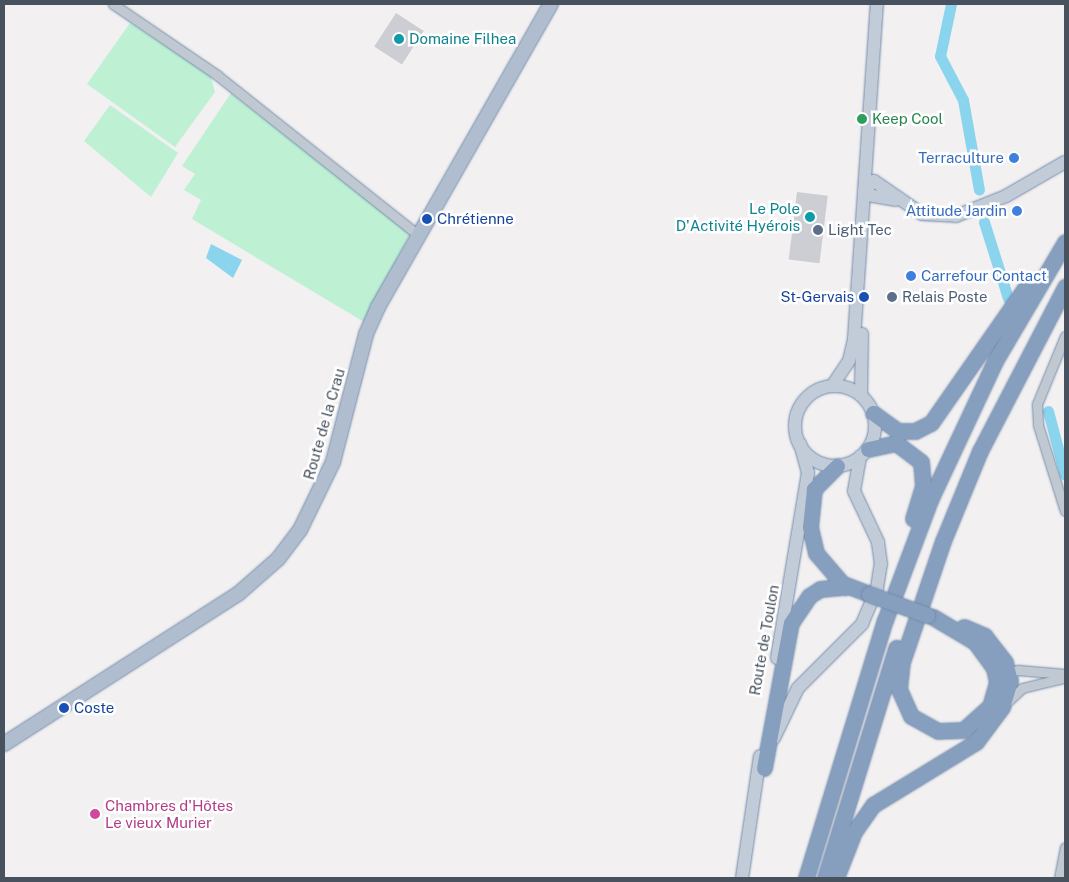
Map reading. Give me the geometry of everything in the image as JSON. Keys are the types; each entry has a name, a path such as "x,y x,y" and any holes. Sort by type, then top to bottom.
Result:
{"highway":[{"path":"873,413 886,425 905,432 925,427 940,415 1065,229"},
{"path":"806,878 882,630 930,500 995,361 1065,242"},
{"path":"825,878 888,673 939,529 1004,382 1065,277"},
{"path":"1008,680 982,717 963,730 951,732 918,723 899,689 910,632 960,496 1065,287"},
{"path":"797,878 862,660 924,486 921,462 906,447 885,443 864,453"},
{"path":"837,466 814,489 810,528 816,553 845,586"},
{"path":"803,514 812,558 825,574 845,586 985,636 1008,680 1002,707 989,729 965,750 873,805 854,832 836,878"},
{"path":"764,768 792,623 809,596 820,589 845,586"},
{"path":"930,616 975,642 1008,680"}],"main road":[{"name":"Route de la Crau","path":"4,744 204,619 278,559 317,500 333,462 366,334 418,235 551,4"},
{"path":"874,37 861,395 873,413 874,437 864,453 837,466 815,460 800,444 796,419 801,407 814,393 832,386 849,361 854,339 868,189 865,158 874,37 877,4"},
{"path":"868,189 898,201 922,214 956,216 1006,196 1065,162"},
{"path":"832,386 861,395"},
{"name":"Route de Toulon","path":"742,878 803,514 808,473 800,444"},
{"name":"Route de Toulon","path":"747,842 764,768 798,688 862,624 877,588 881,564 878,542 854,491 864,453"}],"street":[{"path":"113,4 217,75 418,235"},
{"path":"1065,336 1037,404 1038,424 1065,512"},
{"path":"1008,680 1065,676"},
{"path":"1008,680 1065,676"},
{"path":"1059,878 1065,848"}],"green space":[{"path":"130,23 210,73 215,92 175,147 87,84"},
{"path":"231,93 410,234 364,322 192,219 201,200 184,190 195,174 182,166"},
{"path":"110,105 178,153 151,197 84,141"}],"water":[{"path":"211,244 242,260 233,278 206,258"}],"building":[{"name":"Domaine Filhea","path":"396,13 424,31 402,65 374,47"},
{"name":"Le Pole D'Activité Hyérois","path":"797,192 828,196 819,263 789,259"}],"waterway":[{"path":"951,4 940,56 963,100 979,190"},
{"path":"984,222 1008,298"},
{"path":"1048,411 1065,475"}],"place":[{"name":"Domaine Filhea","path":"399,39"},
{"name":"Keep Cool","path":"862,119"},
{"name":"Terraculture","path":"1014,158"},
{"name":"Attitude Jardin","path":"1017,211"},
{"name":"Le Pole D'Activité Hyérois","path":"810,217"},
{"name":"Chrétienne","path":"427,219"},
{"name":"Light Tec","path":"818,230"},
{"name":"Carrefour Contact","path":"911,276"},
{"name":"St-Gervais","path":"864,297"},
{"name":"Relais Poste","path":"892,297"},
{"name":"Coste","path":"64,708"},
{"name":"Chambres d'Hôtes Le vieux Murier","path":"95,814"}]}
